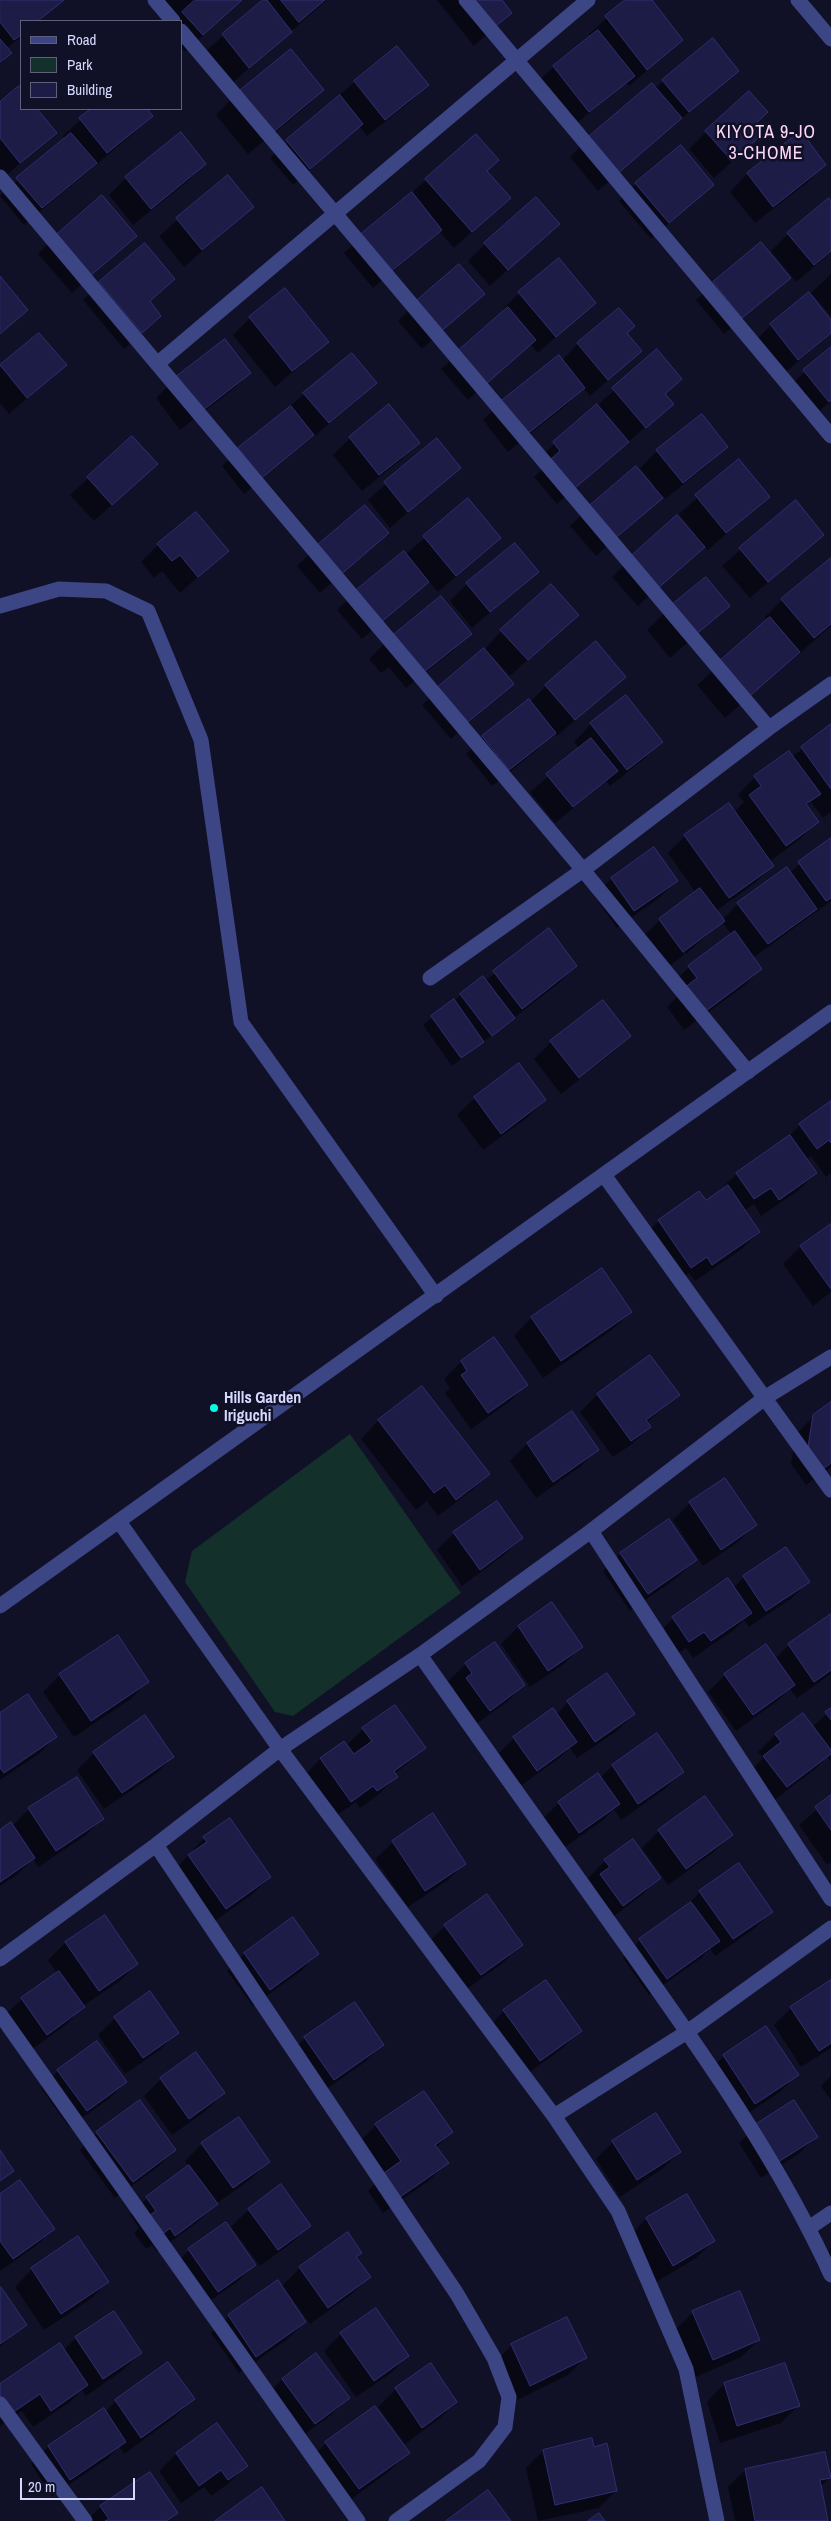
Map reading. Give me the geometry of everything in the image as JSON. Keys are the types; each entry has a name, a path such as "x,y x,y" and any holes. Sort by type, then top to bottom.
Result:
{"street":[{"path":"155,0 172,20"},
{"path":"466,0 831,436"},
{"path":"156,364 588,0"},
{"path":"798,0 831,39"},
{"path":"182,32 769,728"},
{"path":"0,178 583,870 748,1072"},
{"path":"0,606 59,589 106,591 148,611 201,740 241,1022 436,1296"},
{"path":"430,978 583,870 769,728 831,684"},
{"path":"0,1606 120,1523 831,1012"},
{"path":"604,1174 831,1490"},
{"path":"0,1959 156,1846 280,1749 420,1655 591,1531 766,1397 831,1357"},
{"path":"120,1523 280,1749 554,2116 618,2212 686,2369 717,2521"},
{"path":"591,1531 831,1899"},
{"path":"420,1655 687,2032 744,2118 810,2228 831,2275"},
{"path":"156,1846 457,2294 494,2358 508,2397 505,2427 479,2460 396,2521"},
{"path":"554,2116 687,2032 831,1928"},
{"path":"0,2014 358,2521"},
{"path":"810,2228 831,2214"},
{"path":"0,2404 85,2521"}],"green space":[{"path":"350,1434 461,1593 293,1716 275,1712 185,1582 192,1551"}],"building":[{"path":"0,0 64,0 39,20 20,20 20,36 14,40 0,22"},
{"path":"195,0 242,0 203,35 182,12"},
{"path":"263,0 267,0 292,32 249,68 222,34"},
{"path":"281,0 325,0 299,22"},
{"path":"468,0 502,0 512,13 491,30"},
{"path":"625,0 652,0 683,40 647,70 605,16"},
{"path":"598,30 635,76 589,112 553,66"},
{"path":"713,38 739,71 689,112 662,80"},
{"path":"0,39 12,53 0,62"},
{"path":"397,46 429,85 385,120 354,81"},
{"path":"291,49 324,90 266,138 232,97"},
{"path":"652,83 682,118 616,175 586,139"},
{"path":"19,86 20,110 38,110 57,133 20,163 0,138 0,102"},
{"path":"749,91 768,112 754,125 762,135 732,161 705,131"},
{"path":"340,95 363,124 310,169 286,140"},
{"path":"90,110 148,110 153,116 107,153 79,118"},
{"path":"801,131 826,165 773,207 747,173"},
{"path":"181,132 206,164 151,209 125,177"},
{"path":"71,133 97,163 42,208 16,178"},
{"path":"476,134 499,160 487,171 511,198 472,232 425,179"},
{"path":"681,145 714,185 669,223 635,183"},
{"path":"228,175 254,207 202,250 176,218"},
{"path":"412,192 442,230 390,272 360,235"},
{"path":"102,195 137,236 90,276 55,236"},
{"path":"536,197 560,224 508,270 484,243"},
{"path":"829,198 831,201 831,251 814,265 787,233"},
{"path":"761,242 791,278 742,318 713,282"},
{"path":"145,243 175,279 150,301 161,316 142,333 99,282"},
{"path":"559,258 596,303 556,337 518,292"},
{"path":"459,264 485,294 439,333 414,303"},
{"path":"0,276 28,310 0,334"},
{"path":"285,288 329,342 292,371 249,317"},
{"path":"809,292 831,320 831,333 798,360 770,324"},
{"path":"508,307 536,340 486,384 458,351"},
{"path":"619,308 635,326 627,333 642,351 608,380 577,343"},
{"path":"39,333 67,365 27,398 0,365"},
{"path":"225,339 251,373 198,414 172,380"},
{"path":"831,347 831,400 829,402 803,370"},
{"path":"657,349 682,379 665,394 674,404 646,428 612,388"},
{"path":"352,353 377,383 329,423 303,393"},
{"path":"559,355 585,388 526,435 500,402"},
{"path":"389,404 420,443 379,475 349,437"},
{"path":"597,404 629,442 575,488 551,459 560,451 553,442"},
{"path":"291,406 314,435 262,478 238,448"},
{"path":"702,414 728,447 683,483 656,450"},
{"path":"132,436 158,464 112,505 87,477"},
{"path":"437,438 461,468 408,512 384,482"},
{"path":"739,459 770,497 726,533 695,495"},
{"path":"636,466 663,498 613,540 587,508"},
{"path":"468,498 501,538 456,576 423,536"},
{"path":"796,500 824,535 768,582 739,548"},
{"path":"365,505 389,533 338,577 314,548"},
{"path":"196,512 229,551 198,577 180,555 172,561 157,544"},
{"path":"677,515 705,547 656,590 628,559"},
{"path":"515,543 539,572 490,612 466,583"},
{"path":"404,551 429,582 380,623 354,592"},
{"path":"831,558 831,624 814,638 781,599"},
{"path":"706,577 730,606 688,641 663,612"},
{"path":"551,584 579,615 528,660 500,630"},
{"path":"441,596 472,634 424,672 386,641"},
{"path":"770,617 800,652 743,702 713,667"},
{"path":"596,641 626,677 575,720 545,685"},
{"path":"484,648 514,684 468,722 438,687"},
{"path":"626,695 663,742 627,770 590,723"},
{"path":"529,699 556,733 509,770 482,736"},
{"path":"831,724 831,789 801,747"},
{"path":"591,738 618,771 573,807 546,774"},
{"path":"789,751 821,794 806,804 819,822 786,846 749,795 761,786 754,776"},
{"path":"729,803 774,866 729,898 684,835"},
{"path":"831,838 831,898 826,901 798,862"},
{"path":"654,847 678,881 634,911 611,878"},
{"path":"787,867 817,909 768,944 737,903"},
{"path":"700,888 725,921 683,952 659,919"},
{"path":"549,928 577,966 522,1009 493,971"},
{"path":"735,931 762,969 702,1014 683,989 697,978 688,966"},
{"path":"483,976 515,1018 492,1036 460,994"},
{"path":"454,999 484,1042 461,1058 431,1016"},
{"path":"603,1000 631,1036 579,1078 550,1041"},
{"path":"519,1063 546,1100 501,1134 474,1097"},
{"path":"831,1101 831,1143 829,1140 817,1149 799,1124"},
{"path":"790,1135 817,1173 779,1200 771,1188 754,1199 736,1173"},
{"path":"728,1185 760,1232 712,1265 707,1257 691,1268 658,1220 699,1191 706,1200"},
{"path":"831,1224 831,1289 800,1246"},
{"path":"602,1268 632,1312 561,1361 531,1317"},
{"path":"494,1337 528,1385 488,1413 461,1375 467,1371 461,1361"},
{"path":"650,1355 680,1395 646,1420 651,1427 631,1441 597,1394"},
{"path":"422,1386 490,1474 456,1500 445,1485 434,1493 378,1420"},
{"path":"831,1402 831,1463 823,1469 808,1447 813,1415"},
{"path":"572,1411 599,1450 553,1482 527,1443"},
{"path":"725,1478 757,1525 721,1550 689,1502"},
{"path":"497,1501 523,1538 480,1570 453,1532"},
{"path":"669,1519 697,1560 648,1594 620,1553"},
{"path":"786,1547 810,1582 766,1611 743,1576"},
{"path":"728,1578 752,1613 711,1641 704,1632 689,1642 672,1617"},
{"path":"552,1602 583,1647 548,1671 518,1626"},
{"path":"831,1614 831,1670 814,1682 788,1644"},
{"path":"118,1635 149,1682 91,1721 59,1674"},
{"path":"495,1642 525,1685 490,1711 466,1678 472,1673 465,1663"},
{"path":"766,1644 795,1685 753,1715 724,1674"},
{"path":"607,1673 635,1714 595,1742 567,1701"},
{"path":"28,1694 57,1737 4,1773 0,1768 0,1713"},
{"path":"395,1705 426,1748 394,1771 398,1777 377,1791 373,1786 351,1802 320,1758 344,1741 354,1754 372,1741 362,1728"},
{"path":"553,1708 577,1742 537,1771 513,1737"},
{"path":"831,1708 831,1720 825,1712"},
{"path":"803,1713 831,1750 831,1754 787,1787 763,1756 781,1742 775,1734"},
{"path":"145,1715 174,1757 122,1793 93,1752"},
{"path":"657,1733 684,1772 638,1804 612,1765"},
{"path":"598,1773 620,1804 579,1833 558,1802"},
{"path":"77,1777 104,1819 56,1851 28,1808"},
{"path":"831,1795 831,1830 815,1807"},
{"path":"705,1796 733,1835 686,1869 658,1830"},
{"path":"433,1813 466,1864 425,1891 392,1841"},
{"path":"230,1818 271,1877 226,1909 188,1855 207,1842 203,1837"},
{"path":"11,1822 35,1858 0,1882 0,1830"},
{"path":"633,1839 661,1878 623,1906 600,1874 610,1867 604,1860"},
{"path":"739,1863 773,1912 733,1939 699,1891"},
{"path":"487,1894 523,1945 481,1975 444,1925"},
{"path":"691,1902 720,1941 667,1979 639,1939"},
{"path":"105,1915 138,1964 99,1991 65,1942"},
{"path":"293,1917 319,1954 270,1990 244,1953"},
{"path":"59,1971 85,2007 47,2035 21,1998"},
{"path":"546,1980 582,2031 540,2061 503,2010"},
{"path":"831,1980 831,2043 819,2051 790,2007"},
{"path":"150,1991 179,2033 143,2058 114,2017"},
{"path":"355,2002 384,2045 334,2080 304,2037"},
{"path":"766,2026 799,2075 755,2104 723,2055"},
{"path":"97,2041 127,2082 87,2111 57,2070"},
{"path":"196,2052 225,2093 189,2119 160,2078"},
{"path":"424,2091 453,2132 435,2145 449,2163 400,2197 384,2173 401,2161 375,2124"},
{"path":"140,2100 176,2150 133,2182 96,2132"},
{"path":"794,2100 818,2137 778,2162 755,2125"},
{"path":"656,2113 681,2152 637,2180 612,2141"},
{"path":"239,2117 270,2162 233,2188 201,2143"},
{"path":"0,2150 14,2171 0,2181"},
{"path":"189,2165 218,2204 175,2236 170,2228 164,2233 150,2215 156,2211 146,2197"},
{"path":"20,2180 55,2229 13,2259 0,2241 0,2194"},
{"path":"281,2184 311,2226 278,2250 248,2209"},
{"path":"687,2194 715,2241 673,2266 646,2218"},
{"path":"226,2222 256,2265 218,2292 188,2249"},
{"path":"348,2232 362,2253 356,2257 371,2277 328,2308 299,2267"},
{"path":"78,2236 109,2282 61,2314 31,2268"},
{"path":"278,2280 306,2322 256,2357 228,2315"},
{"path":"0,2288 27,2325 0,2344"},
{"path":"740,2291 760,2340 713,2360 692,2311"},
{"path":"376,2308 409,2356 374,2381 340,2333"},
{"path":"114,2311 142,2353 103,2379 75,2337"},
{"path":"567,2317 587,2358 530,2386 511,2344"},
{"path":"60,2343 88,2385 51,2411 40,2394 12,2413 0,2396 0,2384"},
{"path":"316,2353 350,2398 315,2424 282,2379"},
{"path":"168,2362 195,2399 141,2438 115,2400"},
{"path":"431,2363 457,2402 422,2428 395,2388"},
{"path":"785,2363 800,2406 737,2426 724,2383"},
{"path":"375,2406 410,2453 359,2489 325,2442"},
{"path":"104,2408 126,2442 70,2480 48,2446"},
{"path":"217,2423 248,2466 228,2480 221,2470 199,2486 176,2453"},
{"path":"592,2438 594,2447 607,2443 617,2491 555,2505 543,2450"},
{"path":"825,2452 831,2478 820,2480 828,2521 755,2521 745,2469"},
{"path":"150,2472 178,2513 166,2521 105,2521 109,2519 100,2506"},
{"path":"262,2487 285,2521 215,2521"},
{"path":"488,2490 511,2521 446,2521"},
{"path":"599,2513 605,2521 588,2521"}],"place":[{"name":"Hills Garden Iriguchi","path":"214,1408"}],"district":[{"name":"KIYOTA 9-JO 3-CHOME","path":"766,143"}]}
